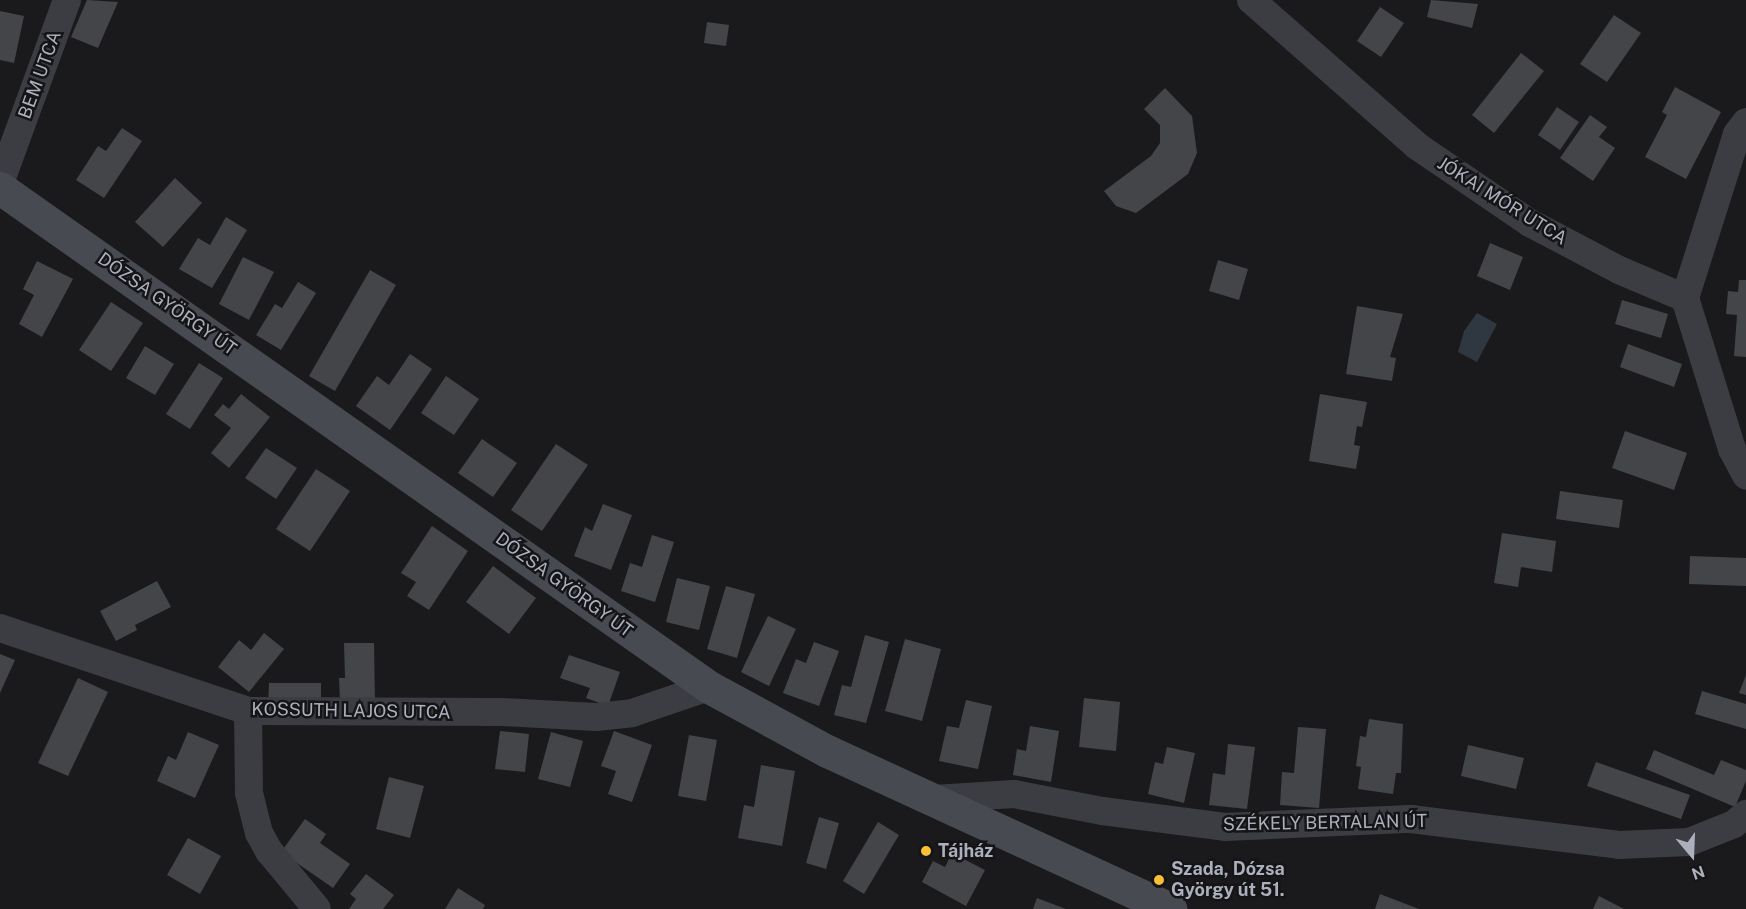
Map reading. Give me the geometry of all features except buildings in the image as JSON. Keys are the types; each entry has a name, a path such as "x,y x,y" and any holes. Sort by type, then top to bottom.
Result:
{"main road":[{"name":"DÓZSA GYÖRGY ÚT","path":"0,186 710,687 827,751 1170,909"}],"street":[{"name":"BEM UTCA","path":"0,186 67,0"},
{"name":"JÓKAI MÓR UTCA","path":"1251,0 1417,146 1530,223 1618,270 1685,298"},
{"path":"1746,122 1737,134 1685,298 1732,449 1746,475"},
{"name":"KOSSUTH LAJOS UTCA","path":"0,628 248,711 502,712 596,717 632,713 710,687"},
{"path":"248,711 249,793 256,824 268,851 317,909"},
{"name":"SZÉKELY BERTALAN ÚT","path":"934,799 1014,794 1102,811 1225,827 1411,819 1619,845 1689,842 1734,824 1746,814"}],"shaded area":[{"path":"1477,313 1497,324 1477,362 1458,352 1464,331"}],"place":[{"name":"Tájház","path":"926,851"},
{"name":"Szada, Dózsa György út 51.","path":"1159,880"}]}
